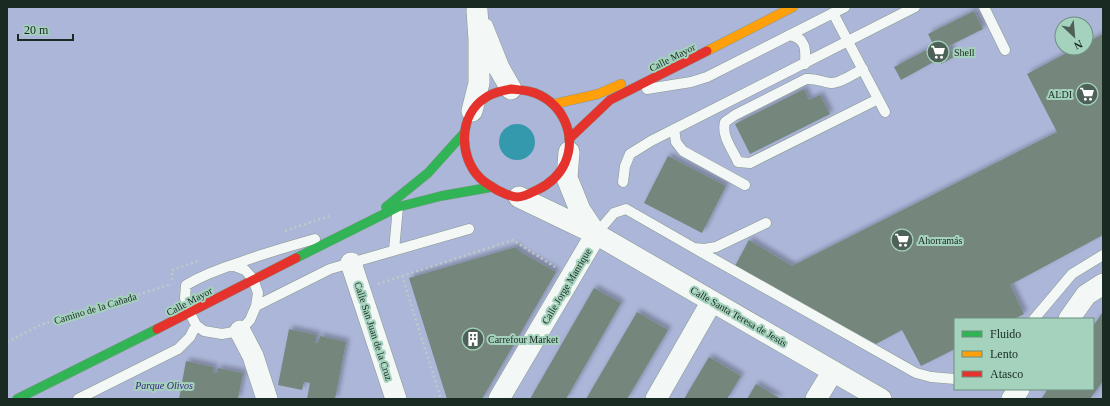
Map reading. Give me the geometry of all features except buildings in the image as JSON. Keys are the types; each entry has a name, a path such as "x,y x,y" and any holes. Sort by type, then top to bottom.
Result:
{"street":[{"name":"Calle Mayor","path":"554,104 598,94 623,83 706,43 773,7"},
{"name":"Calle Mayor","path":"569,145 610,100 793,7"},
{"path":"476,9 499,68 510,88"},
{"path":"472,111 479,84 480,40 476,9"},
{"path":"569,145 563,168 546,187 519,197 510,196 492,187 479,177 470,161 464,133 469,114 482,100 492,94 510,88 538,93 554,104 565,121 569,145 567,178 580,210 596,234"},
{"name":"Calle Mayor","path":"370,220 428,173 464,133"},
{"name":"Calle Mayor","path":"17,399 398,207 441,196 492,187"},
{"name":"Calle Santa Teresa de Jesús","path":"519,197 596,234 881,399"},
{"name":"Calle Jorge Manrique","path":"499,399 596,234"},
{"name":"Calle San Juan de la Cruz","path":"351,263 396,399"},
{"path":"1070,318 1086,295 1103,284"},
{"path":"656,399 712,301"},
{"path":"240,331 253,356 267,399"},
{"path":"816,399 833,370"},
{"path":"1012,399 1018,390"}],"lane":[{"path":"610,100 645,90 691,82 706,77 845,7"},
{"path":"623,182 625,166 630,154 651,141 916,7"},
{"path":"984,7 1005,50"},
{"path":"833,13 885,112"},
{"path":"789,35 799,38 803,43 806,52 805,64"},
{"path":"863,69 832,83 814,78 806,79 734,115 725,122 723,128 738,162 750,163 878,99"},
{"path":"674,129 676,142 683,151 745,185"},
{"path":"394,250 398,207"},
{"path":"596,234 614,213 626,209 916,373 931,377 954,378"},
{"path":"694,248 704,249 716,247 766,223"},
{"path":"256,306 330,269 469,229"},
{"path":"232,265 245,270 253,279 258,292 256,306 250,320 240,331 222,334 204,331 196,325 190,313 186,298 186,285 199,277 232,265 280,248 350,230"},
{"path":"1035,318 1072,274 1103,255"},
{"path":"78,399 178,349 190,337 196,325"}],"path":[{"path":"281,232 336,213"},
{"path":"360,289 513,240 571,277"},
{"path":"171,292 172,270 201,260"},
{"path":"402,276 441,399"},
{"name":"Camino de la Cañada","path":"7,342 40,325 172,284 186,285"}],"green space":[{"name":"Parque Olivos","path":"7,7 1103,7 1103,399 7,399"}],"shaded area":[{"path":"521,124 530,129 534,135 534,149 530,155 521,160 513,160 504,155 500,149 499,138 504,129 510,125"}],"traffic: fast":[{"path":"386,207 428,173 464,133"},
{"path":"296,258 398,207 441,196 492,187"},
{"path":"17,399 157,329"}],"traffic: slow":[{"path":"707,51 793,7"},
{"path":"554,104 598,94 621,84"}],"traffic: jam":[{"path":"569,139 610,100 707,51"},
{"path":"511,89 535,93 545,98 553,105 565,122 569,142 565,163 557,176 542,188 527,195 517,197 509,196 497,190 480,178 468,159 464,136 466,125 476,105 491,94 511,89"},
{"path":"157,329 296,258"}],"place":[{"name":"Shell","path":"938,52"},
{"name":"ALDI","path":"1087,94"},
{"name":"Ahorramás","path":"902,240"},
{"name":"Carrefour Market","path":"473,339"}]}
